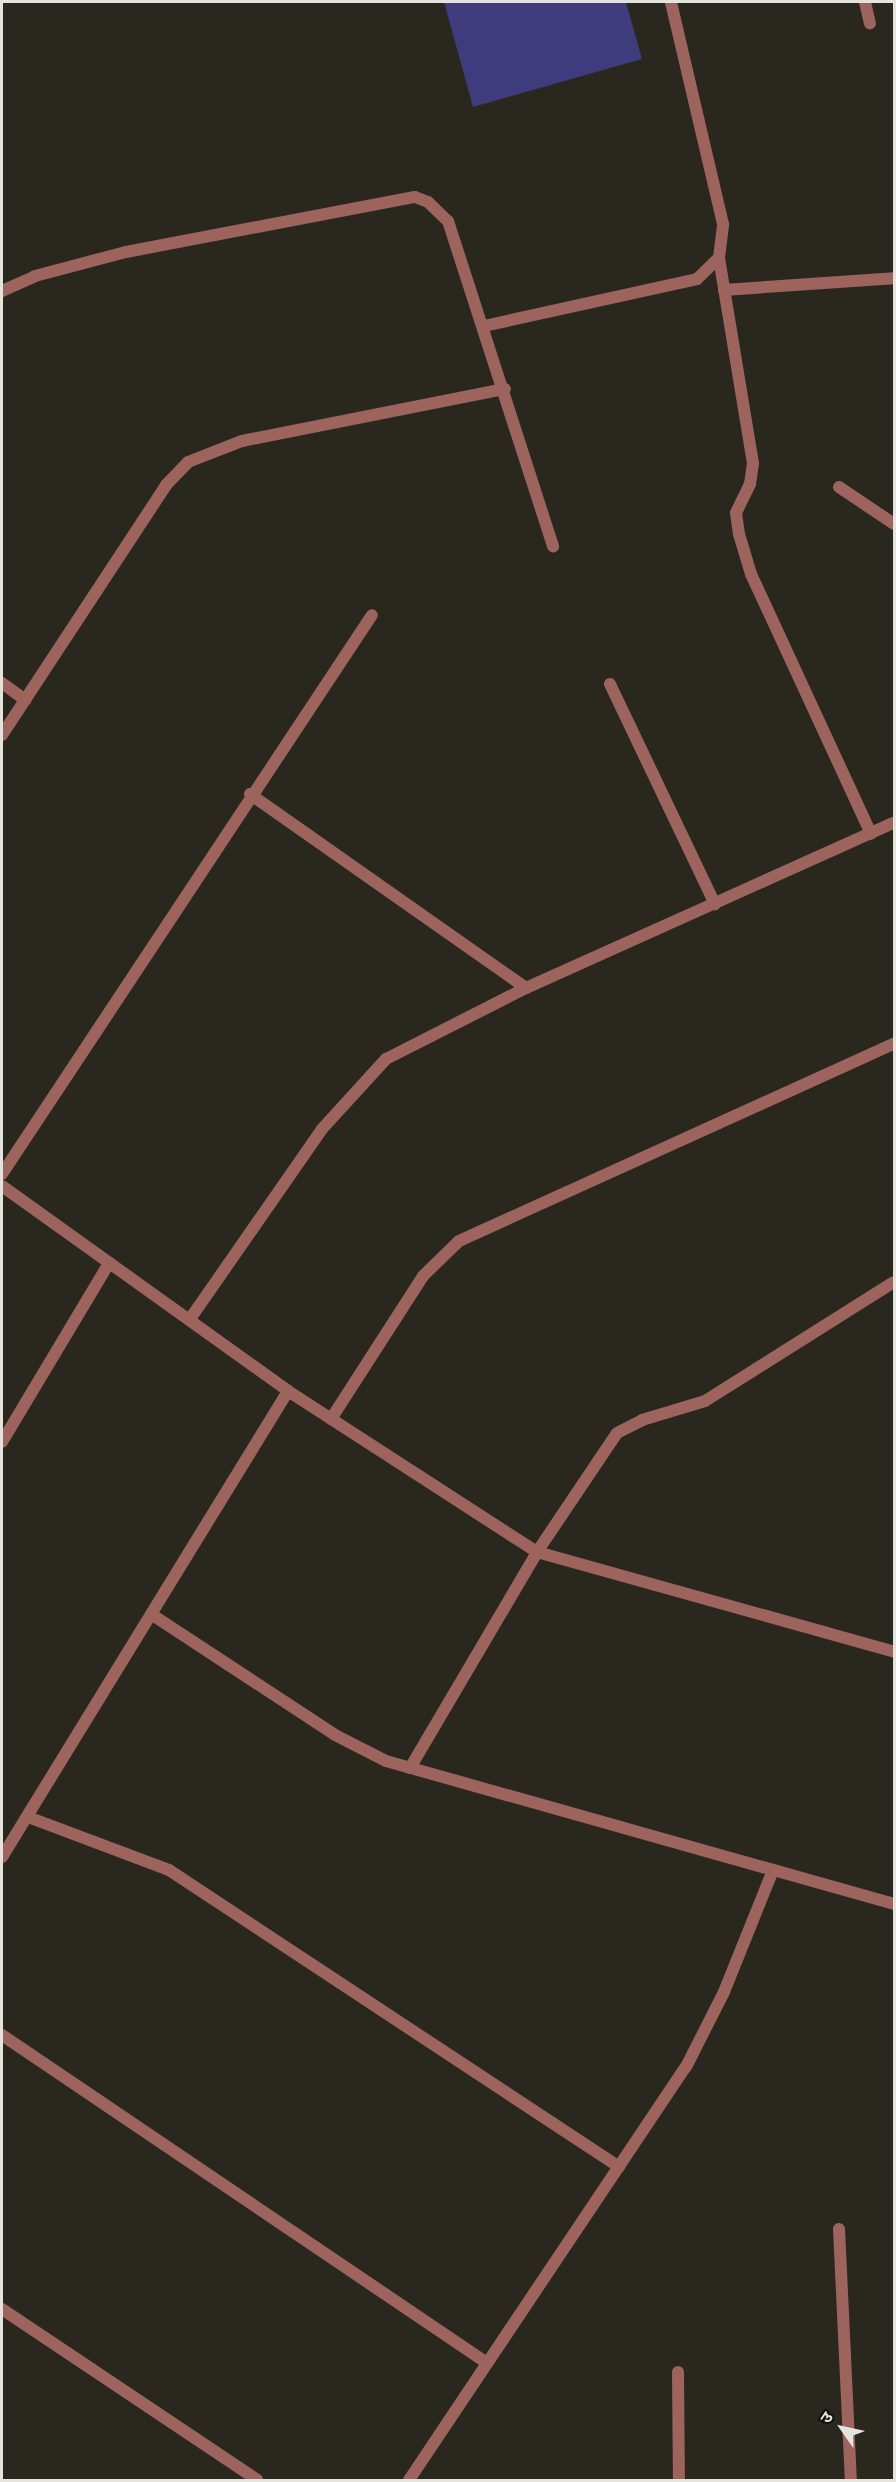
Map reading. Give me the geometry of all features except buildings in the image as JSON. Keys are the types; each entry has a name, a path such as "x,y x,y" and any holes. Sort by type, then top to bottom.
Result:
{"street":[{"path":"671,2 723,224 719,258 753,463 750,484 736,513 739,534 752,574 871,834"},
{"path":"865,2 870,23"},
{"path":"2,291 34,276 114,254 415,197 438,209 448,221 505,389 553,546"},
{"path":"484,326 697,279 719,258"},
{"path":"724,290 894,278"},
{"path":"2,735 166,485 188,462 242,441 505,389"},
{"path":"839,487 894,524"},
{"path":"2,1174 250,794 372,615"},
{"path":"2,683 25,700"},
{"path":"610,684 715,904"},
{"path":"250,794 526,988"},
{"path":"190,1319 322,1129 365,1078 411,1044 526,988 894,823"},
{"path":"331,1419 423,1276 459,1241 894,1044"},
{"path":"2,1186 288,1391 537,1552 894,1652"},
{"path":"2,1442 109,1263"},
{"path":"410,1768 537,1552 617,1433 642,1420 705,1401 894,1282"},
{"path":"2,1857 288,1391"},
{"path":"151,1614 335,1735 410,1768 894,1904"},
{"path":"28,1817 169,1870 619,2167"},
{"path":"409,2481 699,2044 772,1870"},
{"path":"2,2035 487,2363"},
{"path":"839,2229 850,2481"},
{"path":"2,2309 258,2481"},
{"path":"678,2372 679,2481"}]}
